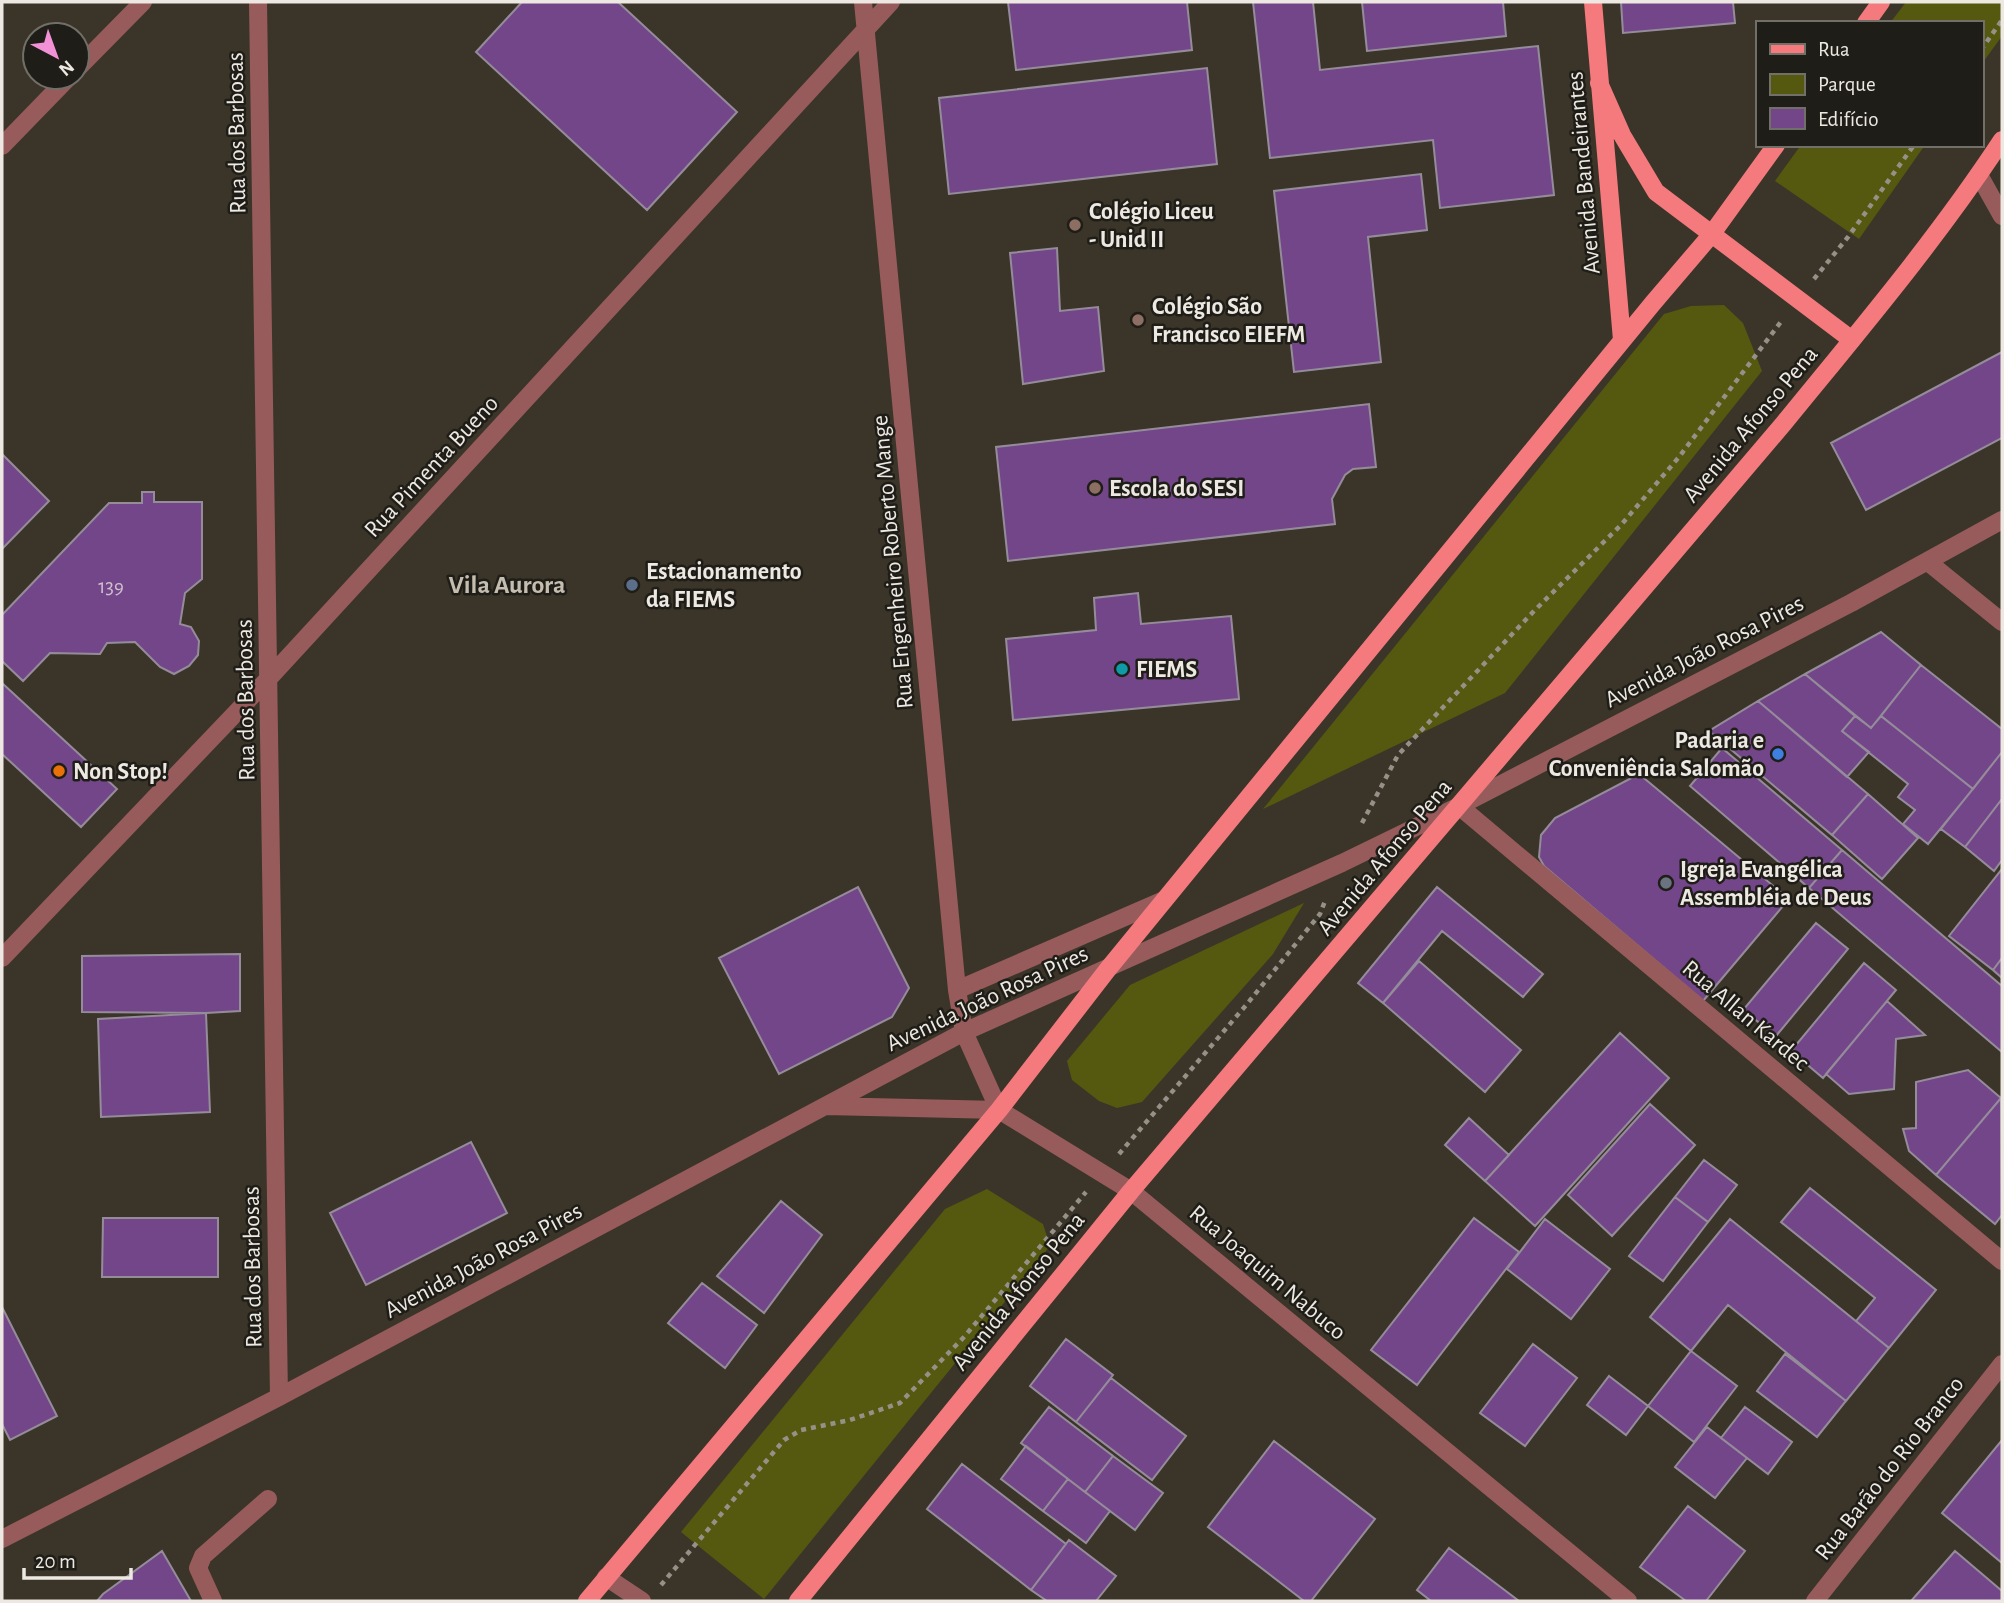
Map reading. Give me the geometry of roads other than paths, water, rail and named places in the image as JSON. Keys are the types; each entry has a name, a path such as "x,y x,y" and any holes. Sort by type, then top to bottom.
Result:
{"main road":[{"name":"Avenida Bandeirantes","path":"1593,2 1622,340"},
{"path":"1867,21 1881,2"},
{"path":"1598,83 1622,135 1656,192 1852,340"},
{"name":"Avenida Afonso Pena","path":"798,1601 1131,1191 1852,340 1979,175 2002,140"},
{"path":"587,1601 999,1110 1164,900 1622,340 1712,234 1775,147"}],"street":[{"path":"91,55 144,2"},
{"name":"Rua dos Barbosas","path":"258,2 279,1397"},
{"name":"Rua Engenheiro Roberto Mange","path":"863,2 957,990 964,1032 999,1110"},
{"name":"Rua Pimenta Bueno","path":"2,958 270,677 891,2"},
{"path":"2,146 55,91"},
{"path":"1979,175 2002,216"},
{"name":"Avenida João Rosa Pires","path":"2,1539 279,1397 964,1032 1342,863 1459,806 1928,562 2002,520"},
{"path":"1928,562 2002,622"},
{"name":"Rua Allan Kardec","path":"1459,806 2002,1261"},
{"path":"957,990 1164,900"},
{"path":"822,1106 999,1110"},
{"name":"Rua Joaquim Nabuco","path":"999,1110 1131,1191 1628,1601"},
{"name":"Rua Barão do Rio Branco","path":"1815,1601 2002,1364"},
{"path":"213,1601 198,1569 203,1556 268,1499"},
{"path":"606,1577 642,1601"}],"place":[{"name":"Colégio Liceu - Unid II","path":"1075,225"},
{"name":"Colégio São Francisco EIEFM","path":"1138,320"},
{"name":"Escola do SESI","path":"1095,488"},
{"name":"Estacionamento da FIEMS","path":"632,585"},
{"name":"FIEMS","path":"1122,669"},
{"name":"Padaria e Conveniência Salomão","path":"1778,754"},
{"name":"Non Stop!","path":"59,771"},
{"name":"Igreja Evangélica Assembléia de Deus","path":"1666,883"}],"district":[{"name":"Vila Aurora","path":"507,584"}]}
